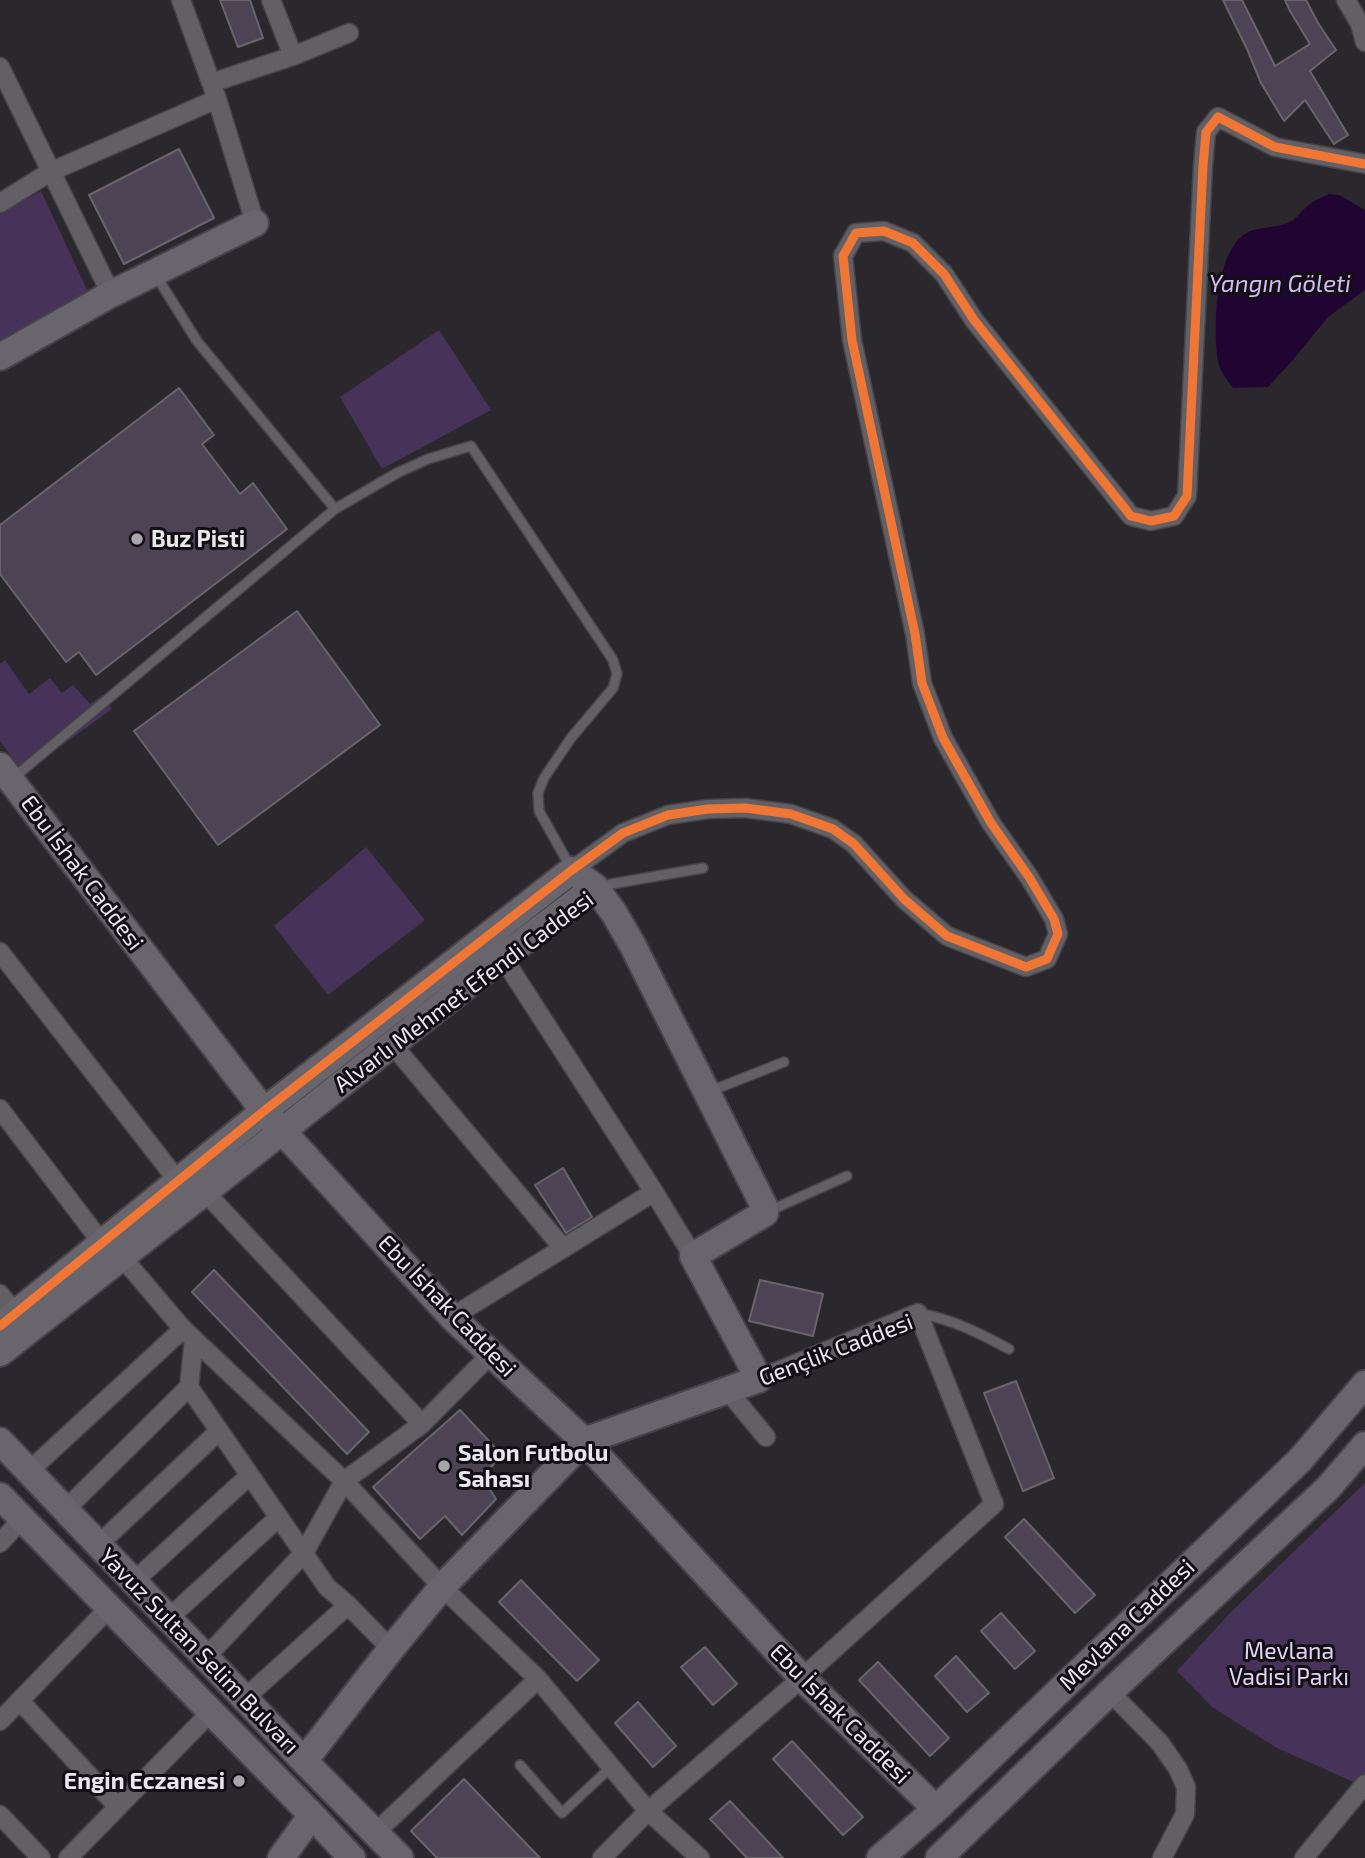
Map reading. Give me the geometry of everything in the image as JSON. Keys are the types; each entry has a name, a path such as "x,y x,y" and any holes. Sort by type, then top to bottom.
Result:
{"street":[{"path":"0,358 110,294 255,223 214,91 181,0"},
{"path":"271,0 293,55"},
{"path":"1346,0 1360,24 1365,42"},
{"path":"0,203 50,172 214,91 349,33"},
{"path":"0,67 110,294"},
{"path":"5,1311 112,1249 178,1181 264,1111 495,946 572,870 623,833 668,815 708,809 745,808 790,814 833,829 854,844 904,898 947,936 1026,967 1047,959 1058,934 1054,919 1029,877 991,823 943,738 922,683 915,634 852,340 843,256 856,233 884,230 913,243 944,274 974,320 1131,516 1150,522 1174,516 1187,496 1206,132 1218,117 1275,147 1365,164"},
{"name":"Ebu İshak Caddesi","path":"4,778 264,1111 452,1317 583,1441 802,1678 936,1809"},
{"path":"572,870 595,887"},
{"name":"Alvarlı Mehmet Efendi Caddesi","path":"0,1353 112,1249 205,1192 392,1044 495,946 595,887 633,946 764,1206 765,1213"},
{"path":"495,946 654,1192 693,1256 759,1379"},
{"path":"0,952 178,1181"},
{"path":"392,1044 563,1248"},
{"path":"0,1109 112,1249 188,1334 344,1482 442,1587 538,1679 648,1811 700,1858"},
{"path":"205,1192 422,1424"},
{"path":"452,1317 654,1192"},
{"path":"693,1256 765,1213"},
{"name":"Gençlik Caddesi","path":"304,1761 442,1587 583,1441 728,1391 918,1313 994,1504 802,1678 648,1811 602,1858"},
{"path":"188,1334 189,1387 327,1587 391,1649"},
{"path":"28,1472 188,1334"},
{"path":"206,1657 304,1553 344,1482 422,1424 491,1354"},
{"name":"Mevlana Caddesi","path":"880,1858 936,1809 1300,1460 1365,1384"},
{"path":"65,1510 189,1387"},
{"path":"728,1391 766,1437"},
{"path":"98,1545 219,1431"},
{"name":"Yavuz Sultan Selim Bulvarı","path":"0,1441 304,1761 400,1858"},
{"name":"Mevlana Caddesi","path":"939,1858 1110,1692 1328,1488 1365,1445"},
{"path":"1300,1460 1328,1488"},
{"path":"133,1581 250,1475"},
{"name":"Yavuz Sultan Selim Bulvarı","path":"0,1496 352,1858"},
{"path":"169,1618 279,1517"},
{"path":"0,1543 22,1519"},
{"path":"245,1698 348,1605"},
{"path":"0,1721 109,1608"},
{"path":"375,1833 538,1679"},
{"path":"1110,1692 1160,1743 1178,1769 1186,1787 1185,1814 1163,1858"},
{"path":"20,1701 118,1807"},
{"path":"68,1858 211,1712"},
{"path":"1304,1858 1365,1784"},
{"path":"0,1815 41,1858"},
{"path":"281,1858 312,1815"}],"lane":[{"path":"155,273 197,341 335,509"},
{"path":"4,778 335,509 397,473 428,459 471,446 606,649 617,674 614,688 570,738 544,778 538,793 539,811 572,870"},
{"path":"595,887 703,868"},
{"path":"707,1092 784,1062"},
{"path":"765,1213 847,1176"},
{"path":"918,1313 944,1318 970,1328 1009,1349"},
{"path":"520,1765 562,1813 611,1767"}],"green space":[{"path":"41,191 90,296 0,342 0,214"},
{"path":"439,330 491,410 382,469 340,397"},
{"path":"5,660 29,694 50,678 62,693 73,685 90,704 102,695 112,709 24,773 0,741 0,664"},
{"path":"366,847 425,920 328,995 274,926"},
{"name":"Mevlana Vadisi Parkı","path":"1365,1483 1363,1786 1277,1748 1212,1707 1177,1671 1228,1615"}],"water":[{"name":"Yangın Göleti","path":"1329,194 1339,195 1365,210 1365,290 1328,317 1268,387 1233,388 1219,365 1216,334 1218,296 1226,260 1243,235 1252,230 1289,223 1307,206"}],"building":[{"path":"220,0 250,0 263,38 238,47"},
{"path":"1223,0 1242,0 1275,66 1310,44 1285,0 1306,0 1336,50 1310,71 1348,135 1334,144 1305,100 1284,121 1261,83"},
{"path":"179,149 214,218 124,264 89,195"},
{"name":"Buz Pisti","path":"179,388 214,435 202,444 240,494 253,483 287,529 96,675 79,652 66,662 0,574 0,525"},
{"path":"297,611 380,725 218,845 134,731"},
{"path":"563,1168 592,1217 566,1233 535,1185"},
{"path":"214,1270 369,1432 347,1454 192,1292"},
{"path":"760,1280 823,1294 813,1336 749,1321"},
{"path":"1016,1381 1054,1478 1023,1491 984,1393"},
{"name":"Salon Futbolu Sahası","path":"460,1410 502,1455 482,1477 496,1499 462,1535 445,1516 420,1539 373,1487"},
{"path":"1024,1519 1095,1595 1075,1613 1005,1537"},
{"path":"521,1580 599,1660 577,1681 499,1602"},
{"path":"1001,1613 1035,1651 1015,1669 981,1631"},
{"path":"705,1647 737,1684 713,1705 681,1667"},
{"path":"956,1656 989,1693 967,1712 935,1676"},
{"path":"878,1662 949,1738 930,1756 859,1680"},
{"path":"638,1702 676,1746 653,1767 615,1723"},
{"path":"792,1741 863,1817 843,1835 773,1759"},
{"path":"464,1779 540,1858 437,1858 411,1831"},
{"path":"730,1801 783,1858 747,1858 710,1819"}],"cycle path":[{"path":"0,1326 264,1111 572,870 623,833 668,815 708,809 745,808 791,814 833,829 854,844 904,899 947,936 1026,967 1047,959 1058,934 1054,919 1029,877 991,823 943,738 922,683 915,634 852,340 843,256 856,233 884,231 913,243 944,274 974,320 1131,516 1151,521 1174,516 1187,496 1206,132 1218,117 1275,147 1365,164"}],"place":[{"name":"Buz Pisti","path":"137,539"},
{"name":"Salon Futbolu Sahası","path":"444,1466"},
{"name":"Engin Eczanesi","path":"239,1781"}]}
